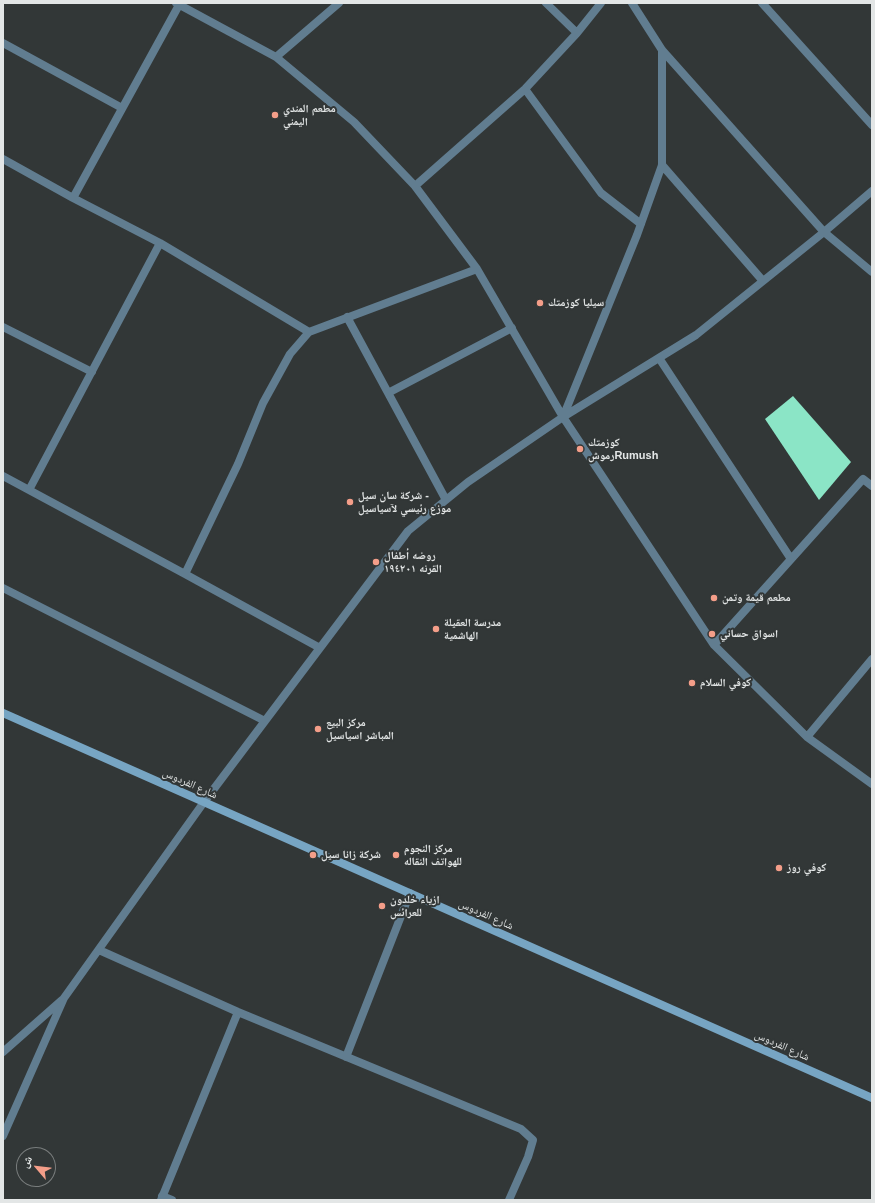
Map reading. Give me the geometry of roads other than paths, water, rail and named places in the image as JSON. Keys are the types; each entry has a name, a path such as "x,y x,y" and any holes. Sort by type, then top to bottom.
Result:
{"street":[{"path":"276,57 339,3"},
{"path":"546,3 577,33"},
{"path":"415,186 526,89 602,3"},
{"path":"632,3 662,50 824,232 872,272"},
{"path":"762,3 872,125"},
{"path":"72,198 177,4 276,57 354,122 415,186 478,269 563,417 714,645 807,737 872,784"},
{"path":"3,43 122,108"},
{"path":"563,417 641,224 662,165 662,50"},
{"path":"526,89 601,193 641,224"},
{"path":"3,160 72,198 160,243 309,332"},
{"path":"662,165 763,281"},
{"path":"3,1136 64,998 204,802 408,531 468,482 563,417 696,335 824,232 872,191"},
{"path":"29,490 160,243"},
{"path":"185,574 238,464 264,403 290,354 309,332 478,269"},
{"path":"347,317 446,500"},
{"path":"3,327 92,372"},
{"path":"388,393 512,328"},
{"path":"659,358 791,558"},
{"path":"3,476 320,648"},
{"path":"714,645 863,479 872,486"},
{"path":"3,588 265,721"},
{"path":"807,737 872,659"},
{"name":"شارع الفردوس","path":"3,713 872,1098"},
{"path":"346,1057 410,893"},
{"path":"98,950 238,1012 521,1130 533,1140 528,1157 509,1200"},
{"path":"3,1052 64,998"},
{"path":"172,1200 162,1198 238,1012"}],"place":[{"name":"مطعم المندي اليمني","path":"275,115"},
{"name":"سيليا كوزمتك","path":"540,303"},
{"name":"كوزمتك رموشRumush","path":"580,449"},
{"name":"شركة سان سيل - موزع رئيسي لآسياسيل","path":"350,502"},
{"name":"روضه أطفال القرنه ١٩٤٢٠١","path":"376,562"},
{"name":"مطعم قيمة وتمن","path":"714,598"},
{"name":"مدرسة العقيلة الهاشمية","path":"436,629"},
{"name":"اسواق حساني","path":"712,634"},
{"name":"كوفي السلام","path":"692,683"},
{"name":"مركز البيع المباشر اسياسيل","path":"318,729"},
{"name":"شركة زانا سيل","path":"313,855"},
{"name":"مركز النجوم للهواتف النقاله","path":"396,855"},
{"name":"كوفي روز","path":"779,868"},
{"name":"ازياء خلدون للعرائس","path":"382,906"}]}
